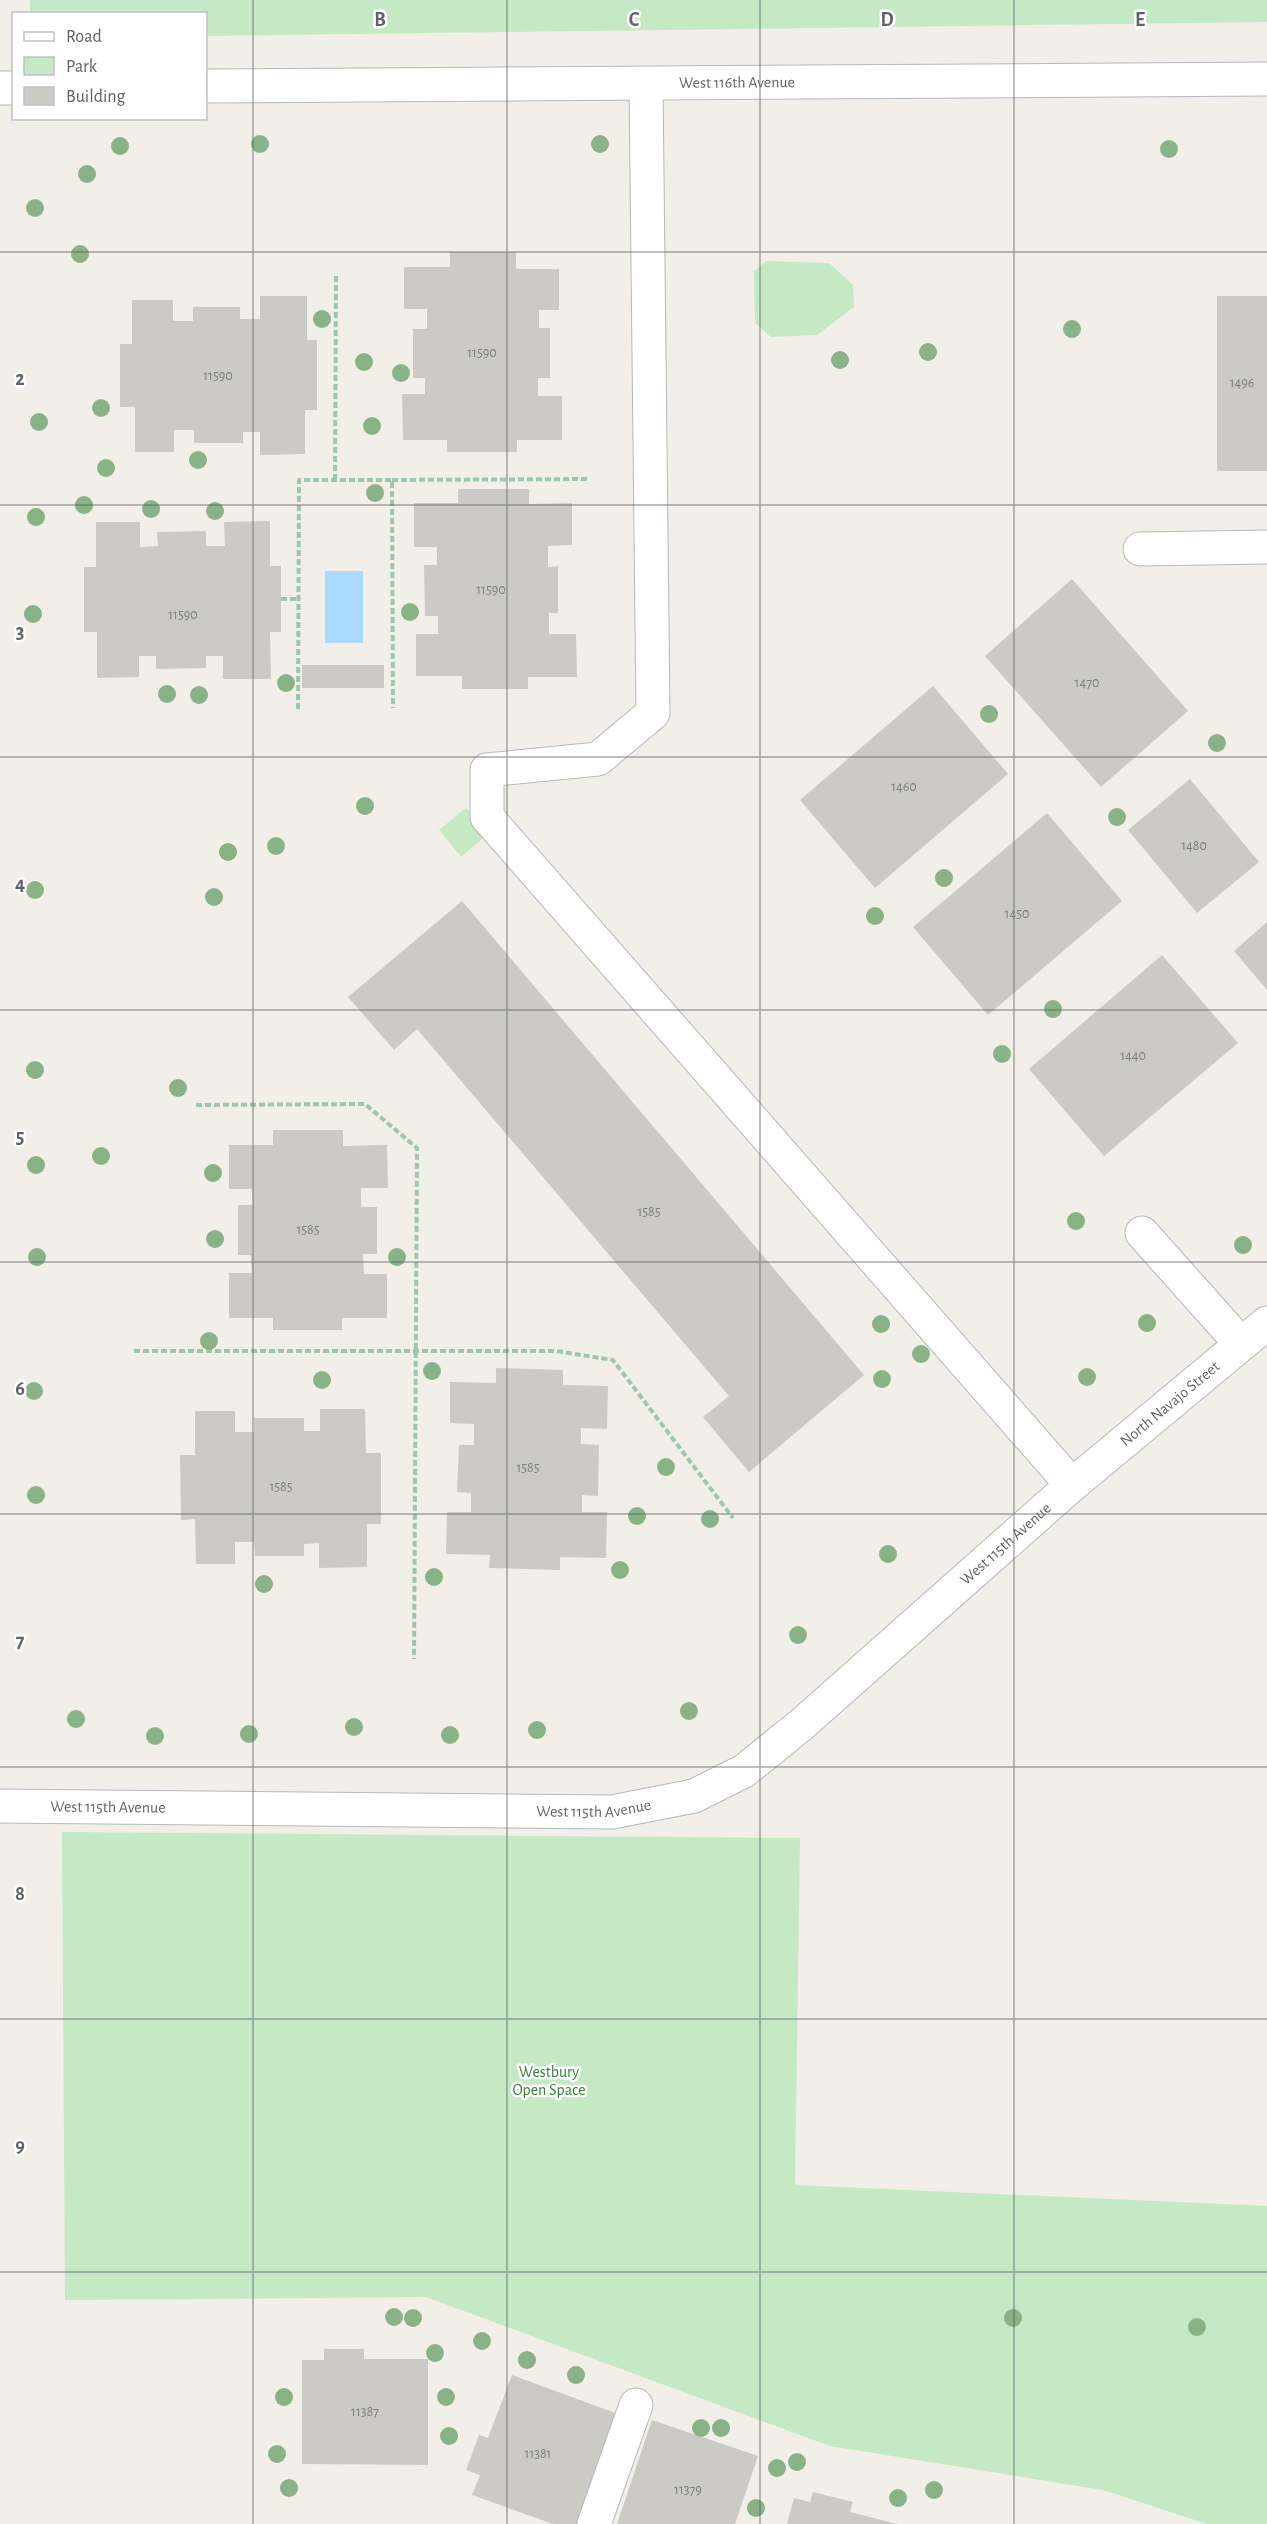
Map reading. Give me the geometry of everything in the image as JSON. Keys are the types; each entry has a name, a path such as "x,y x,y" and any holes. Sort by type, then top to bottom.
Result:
{"street":[{"name":"West 116th Avenue","path":"207,86 1267,79"},
{"path":"646,84 653,712 598,759 487,770 487,817 1072,1485"},
{"path":"1140,549 1267,547"},
{"path":"1142,1233 1241,1344"},
{"name":"North Navajo Street","path":"1072,1485 1267,1323"},
{"name":"West 115th Avenue","path":"0,1806 612,1812 694,1796 744,1771 801,1725 1072,1485"},
{"path":"594,2524 636,2405"}],"path":[{"path":"335,480 336,274"},
{"path":"298,709 299,480 590,479"},
{"path":"392,480 393,708"},
{"path":"281,599 298,599"},
{"path":"196,1105 365,1104 417,1148 414,1659"},
{"path":"134,1351 556,1351 613,1360 734,1518"}],"green space":[{"path":"30,0 1267,0 1267,22 207,36 207,12 30,12"},
{"path":"766,261 829,263 853,285 854,307 817,335 771,337 755,323 754,271"},
{"path":"466,808 488,834 461,857 439,830"},
{"name":"Westbury Open Space","path":"62,1832 800,1838 795,2185 1267,2206 1267,2524 1207,2524 1103,2490 830,2446 426,2297 65,2300"}],"water":[{"path":"325,571 363,571 363,643 325,643"}],"building":[{"path":"450,252 516,252 516,269 559,269 559,310 539,310 539,328 550,328 550,378 538,378 538,396 562,396 562,440 517,440 517,452 447,452 447,440 403,440 402,394 425,394 425,378 413,378 413,329 427,329 427,309 404,309 404,267 450,267"},
{"path":"260,296 307,296 307,340 317,340 317,410 305,410 305,454 260,455 260,432 243,432 243,443 194,443 194,430 174,430 174,452 135,452 135,407 120,407 120,344 132,344 132,300 173,300 173,321 193,321 193,307 240,307 240,319 260,319"},
{"path":"1217,296 1267,296 1267,471 1217,471"},
{"path":"458,489 529,489 529,504 572,503 572,545 548,546 548,567 558,566 558,613 549,613 549,634 576,634 577,677 528,677 528,689 462,689 462,676 416,676 416,634 438,634 438,616 425,616 424,565 437,565 437,547 414,547 414,503 458,503"},
{"path":"270,521 270,566 281,566 281,632 270,632 271,679 223,679 223,656 206,656 206,668 156,669 156,656 139,656 139,677 97,678 97,632 84,632 84,567 96,567 96,522 140,522 140,547 158,546 157,532 206,531 206,546 225,546 224,522"},
{"path":"1072,579 1188,711 1101,787 985,656"},
{"path":"302,665 384,665 384,688 302,688"},
{"path":"933,686 1008,774 875,888 800,800"},
{"path":"1190,779 1259,862 1197,913 1128,830"},
{"path":"1047,813 1122,901 988,1015 913,927"},
{"path":"462,901 864,1375 749,1472 703,1417 729,1396 417,1029 394,1050 348,997"},
{"path":"1267,922 1267,990 1234,951"},
{"path":"1162,955 1238,1043 1104,1156 1029,1069"},
{"path":"273,1130 343,1130 343,1146 387,1145 388,1188 361,1188 361,1207 377,1207 377,1254 363,1254 364,1274 387,1274 387,1318 342,1318 342,1330 273,1330 273,1318 229,1318 229,1273 252,1273 251,1255 238,1255 238,1205 253,1205 252,1189 229,1189 229,1145 273,1145"},
{"path":"496,1368 563,1370 563,1385 608,1386 607,1429 581,1428 581,1444 599,1445 598,1496 582,1495 582,1512 607,1512 606,1558 560,1557 560,1570 489,1568 490,1555 446,1554 447,1512 471,1512 471,1493 457,1492 459,1445 474,1445 474,1424 450,1423 450,1382 496,1383"},
{"path":"320,1409 365,1409 366,1453 381,1453 381,1524 367,1524 367,1567 319,1568 319,1543 304,1544 304,1556 255,1556 254,1542 235,1542 235,1564 196,1564 195,1519 181,1520 180,1455 195,1455 195,1411 235,1411 235,1432 254,1432 254,1418 304,1418 304,1431 320,1431"},
{"path":"324,2349 364,2349 364,2359 428,2359 428,2465 302,2464 302,2360 324,2360"},
{"path":"512,2375 618,2414 577,2524 553,2524 472,2495 480,2475 466,2470 479,2435 488,2438"},
{"path":"652,2420 758,2456 735,2524 617,2524"},
{"path":"813,2492 853,2502 850,2512 897,2524 787,2524 794,2498 810,2502"}]}
